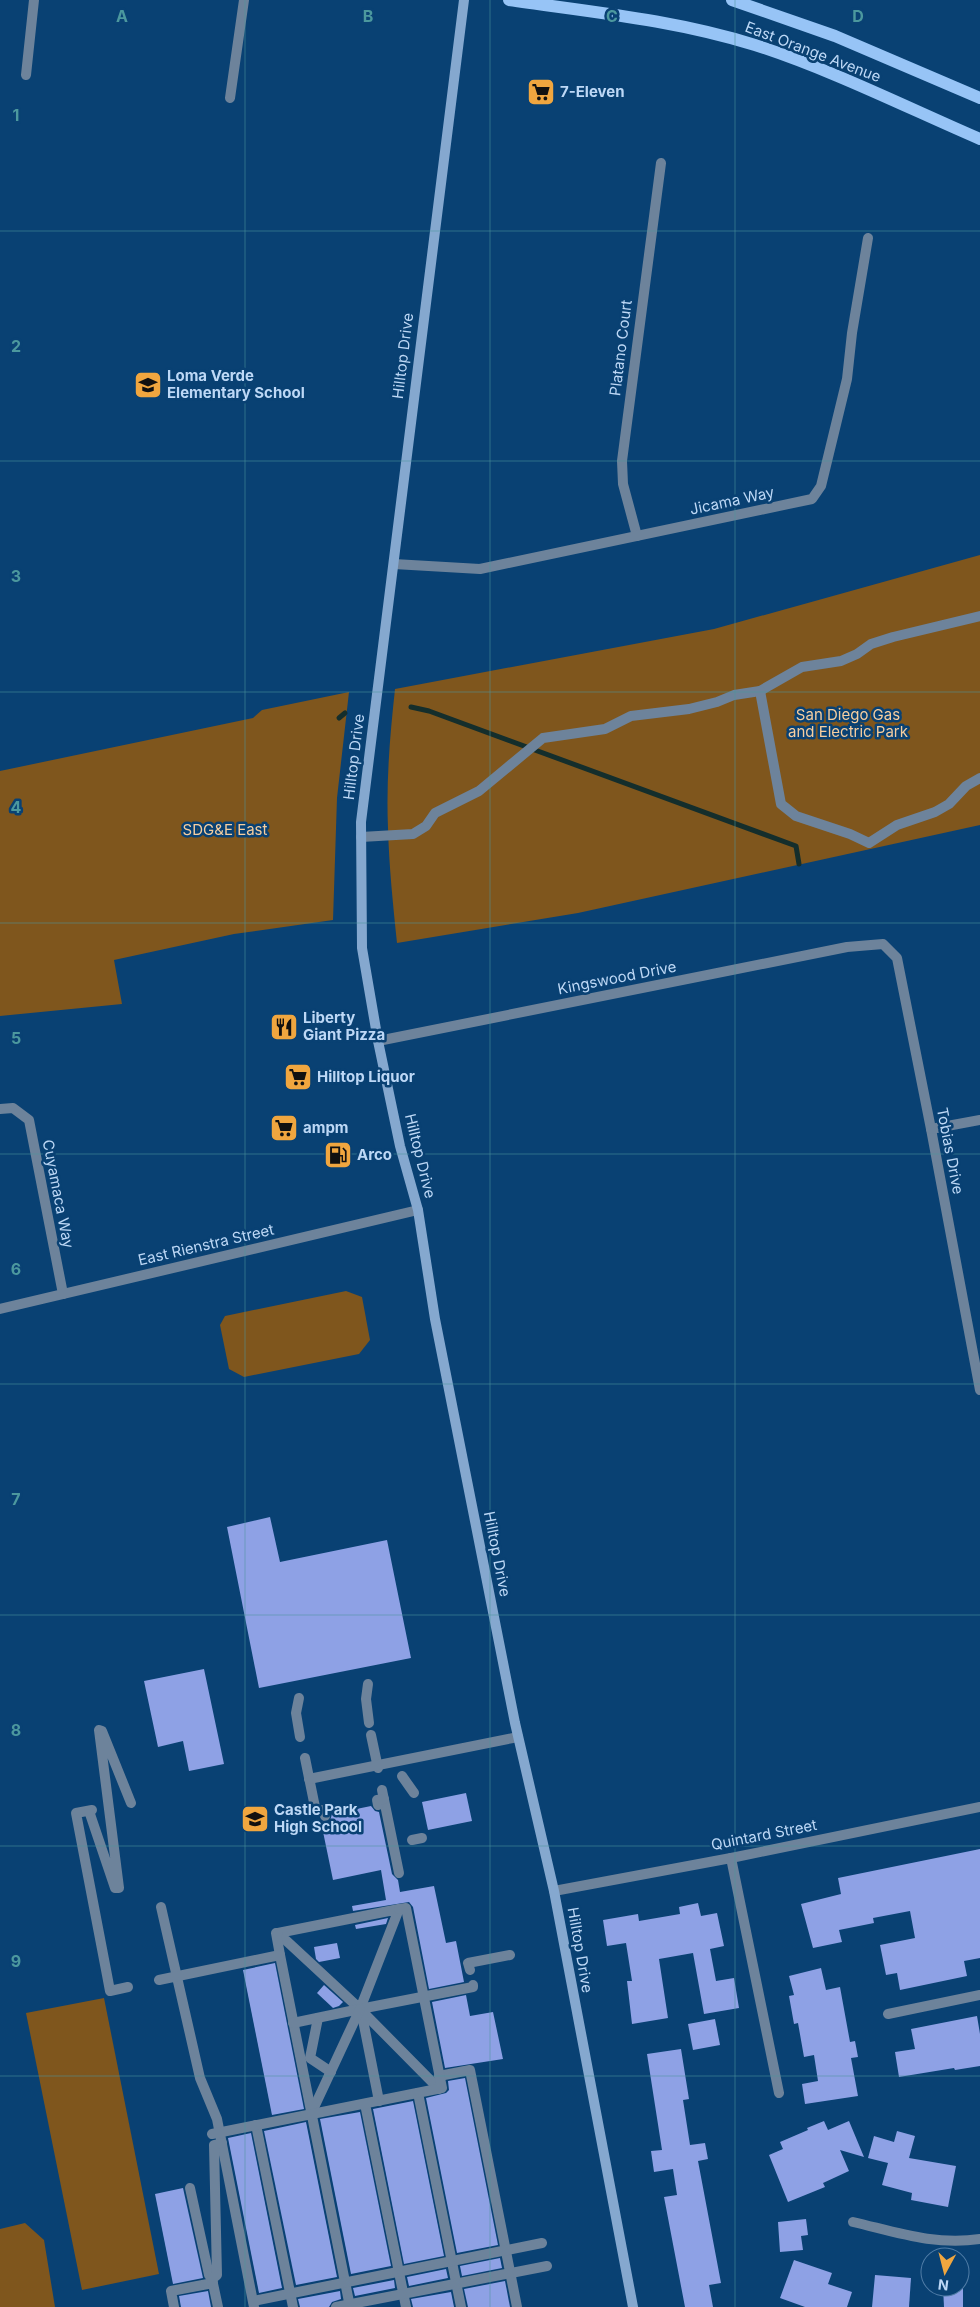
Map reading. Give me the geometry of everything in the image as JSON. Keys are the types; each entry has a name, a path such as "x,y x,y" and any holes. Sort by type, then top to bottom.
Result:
{"main road":[{"name":"Hilltop Drive","path":"464,0 428,269 394,564 366,776 361,837 362,948 378,1041 400,1146 418,1210 435,1318 518,1737 554,1890 633,2307"},
{"name":"East Orange Avenue","path":"509,0 651,20 702,30 756,45 820,70 980,139"},
{"path":"732,0 834,36 980,98"}],"street":[{"path":"26,75 34,0"},
{"path":"230,98 244,0"},
{"name":"Platano Court","path":"637,536 622,484 622,461 661,163"},
{"name":"Jicama Way","path":"394,564 480,569 812,499 821,486 847,379 852,333 868,238"},
{"path":"361,837 413,834 426,826 435,813 478,791 543,738 605,728 631,716 689,709 717,702 734,695 760,691 802,667 841,661 857,654 871,644 886,639 980,616"},
{"path":"760,691 781,804 796,816 850,834 869,843 897,825 935,812 949,804 966,786 980,778"},
{"name":"Tobias Drive","path":"861,945 884,944 897,958 980,1390"},
{"name":"Kingswood Drive","path":"378,1041 861,945"},
{"name":"Cuyamaca Way","path":"0,1109 12,1108 29,1120 63,1294"},
{"path":"931,1129 980,1120"},
{"name":"East Rienstra Street","path":"0,1309 418,1210"},
{"path":"368,1684 366,1699 369,1722"},
{"path":"299,1698 296,1713 300,1736"},
{"path":"128,1987 110,1991 76,1813 91,1811 115,1888 119,1888 99,1730 102,1731 131,1803"},
{"path":"371,1735 377,1767"},
{"path":"309,1779 377,1767 518,1737"},
{"path":"305,1758 316,1812 323,1810 324,1816"},
{"path":"402,1776 414,1794"},
{"path":"381,1798 396,1844 400,1873"},
{"name":"Quintard Street","path":"554,1890 731,1858 980,1807"},
{"path":"731,1858 779,2093"},
{"path":"161,1907 200,2078 217,2118 218,2136 254,2304 290,2293 542,2243"},
{"path":"218,2136 256,2125 442,2088 406,1908 278,1932"},
{"path":"311,2114 360,2009 399,1909"},
{"path":"278,1932 276,1933 293,2022 305,2059 311,2114 350,2306"},
{"path":"278,1932 360,2009 439,2089"},
{"path":"159,1980 280,1955"},
{"path":"470,1970 468,1963 510,1955"},
{"path":"293,2022 473,1987 472,1984"},
{"path":"888,2014 980,1995"},
{"path":"360,2009 379,2101"},
{"path":"305,2059 318,2018"},
{"path":"305,2059 331,2072"},
{"path":"439,2076 470,2070 517,2307"},
{"path":"418,2093 462,2307"},
{"path":"364,2104 406,2307"},
{"path":"256,2125 294,2307"},
{"path":"174,2307 171,2291 212,2281 217,2275 214,2146 218,2136"},
{"path":"190,2188 208,2276 212,2281 218,2307"},
{"path":"852,2222 937,2241 980,2239"},
{"path":"336,2307 350,2306 547,2266"}],"green space":[{"name":"San Diego Gas and Electric Park","path":"980,555 980,825 578,913 397,943 390,871 388,810 389,758 395,689 714,629"},
{"name":"SDG&E East","path":"349,692 337,798 333,920 234,934 114,960 122,1004 0,1016 0,771 253,718 262,710"},
{"path":"346,1291 362,1297 370,1340 359,1354 244,1377 229,1369 220,1325 225,1316"},
{"path":"104,1998 159,2274 82,2290 26,2013"},
{"path":"25,2223 44,2240 55,2307 0,2307 0,2229"}],"building":[{"path":"270,1517 280,1562 387,1540 411,1658 259,1688 227,1527"},
{"path":"204,1669 224,1764 189,1771 183,1741 158,1747 144,1681"},
{"path":"466,1793 472,1821 428,1830 422,1802"},
{"path":"371,1806 375,1811 379,1812 392,1874 398,1880 400,1892 434,1886 446,1943 456,1941 464,1982 429,1989 413,1907 409,1902 353,1911 352,1906 386,1900 381,1870 333,1880 321,1822 330,1821 332,1814"},
{"path":"980,1849 980,1958 964,1961 967,1976 900,1990 897,1973 886,1975 880,1945 915,1938 910,1911 873,1918 874,1923 839,1930 842,1942 813,1948 801,1904 841,1894 838,1878"},
{"path":"698,1903 701,1916 717,1913 724,1946 710,1949 716,1981 734,1978 739,2008 704,2014 693,1953 659,1959 668,2018 632,2024 627,1981 632,1981 626,1943 607,1946 603,1920 638,1914 639,1921 680,1914 679,1907"},
{"path":"388,1918 386,1924 356,1929 355,1925"},
{"path":"337,1943 340,1958 319,1962 316,1959 314,1947"},
{"path":"275,1963 304,2109 272,2115 243,1970"},
{"path":"821,1968 826,1990 840,1987 850,2042 855,2041 858,2057 851,2058 858,2096 805,2104 802,2084 818,2081 814,2055 804,2057 798,2023 794,2024 789,1996 794,1995 789,1976"},
{"path":"324,1985 343,2002 339,2006 333,2008 317,1993"},
{"path":"466,1995 470,2016 493,2012 503,2059 445,2068 432,2002"},
{"path":"977,2016 980,2034 980,2066 955,2070 954,2068 899,2077 895,2052 915,2049 911,2029"},
{"path":"715,2019 720,2045 693,2050 688,2024"},
{"path":"681,2049 689,2099 683,2100 690,2145 705,2143 708,2159 698,2161 721,2283 709,2285 713,2307 685,2307 664,2197 677,2195 673,2169 654,2172 651,2151 662,2150 647,2054"},
{"path":"465,2078 498,2245 457,2253 426,2098 446,2093 449,2090 448,2081"},
{"path":"413,2101 444,2256 404,2264 373,2109"},
{"path":"360,2112 391,2266 351,2274 320,2119"},
{"path":"824,2121 828,2130 849,2121 864,2157 840,2150 849,2171 823,2183 825,2187 788,2202 769,2155 783,2149 780,2142"},
{"path":"306,2122 337,2277 296,2285 264,2131"},
{"path":"897,2131 915,2136 909,2158 956,2166 948,2207 911,2200 912,2193 882,2185 888,2163 868,2158 874,2136 894,2142"},
{"path":"251,2133 282,2288 259,2293 228,2138"},
{"path":"183,2188 203,2278 173,2284 155,2194"},
{"path":"806,2219 808,2235 801,2236 803,2250 780,2252 778,2222"},
{"path":"500,2258 502,2268 462,2276 460,2266"},
{"path":"794,2260 832,2273 828,2284 852,2292 847,2307 805,2307 780,2298"},
{"path":"446,2269 448,2278 409,2286 407,2277"},
{"path":"875,2275 911,2278 909,2307 872,2307"},
{"path":"394,2280 395,2288 355,2296 353,2288"},
{"path":"505,2281 510,2307 468,2307 464,2289"},
{"path":"208,2291 211,2307 181,2307 179,2296"},
{"path":"340,2291 341,2299 332,2302 329,2307 300,2307 298,2299"},
{"path":"451,2292 454,2307 413,2307 411,2299"},
{"path":"944,2297 963,2297 963,2307 944,2307"}],"waterway":[{"path":"411,707 429,711 796,846 799,864"},
{"path":"339,718 345,713"}],"place":[{"name":"7-Eleven","path":"541,92"},
{"name":"Loma Verde Elementary School","path":"148,385"},
{"name":"Liberty Giant Pizza","path":"284,1027"},
{"name":"Hilltop Liquor","path":"298,1077"},
{"name":"ampm","path":"284,1128"},
{"name":"Arco","path":"338,1155"},
{"name":"Castle Park High School","path":"255,1819"}]}
